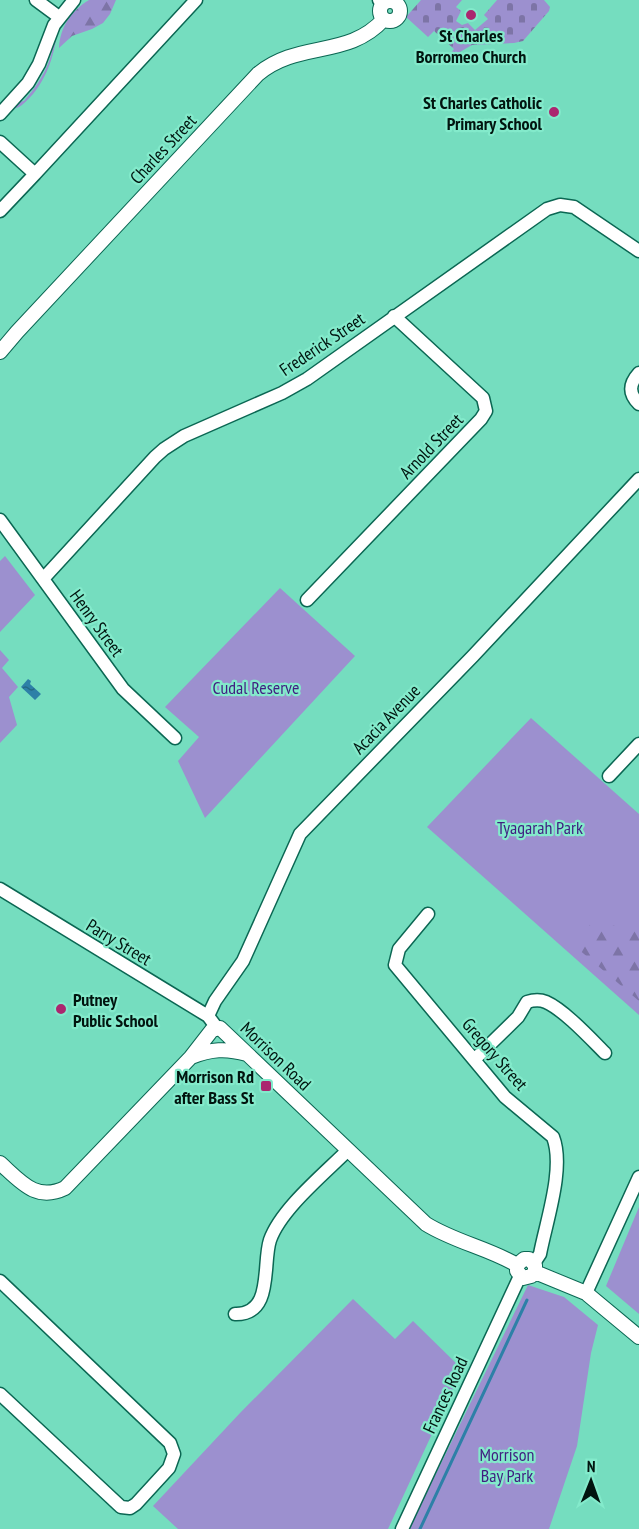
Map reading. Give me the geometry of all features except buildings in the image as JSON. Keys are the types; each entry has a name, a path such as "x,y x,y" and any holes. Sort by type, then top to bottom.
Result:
{"street":[{"path":"36,0 59,17"},
{"path":"0,114 34,74 49,34 59,17 74,0"},
{"path":"0,211 196,0"},
{"name":"Charles Street","path":"0,352 258,74 274,62 292,55 356,40 374,29 384,19 389,21 397,18 400,12 390,2"},
{"path":"0,142 35,174"},
{"name":"Frederick Street","path":"43,579 168,446 184,436 294,386 554,206 567,205 580,210 639,251"},
{"name":"Arnold Street","path":"306,600 481,419 486,411 483,398 394,316"},
{"path":"639,373 630,386 631,393 639,404"},
{"name":"Acacia Avenue","path":"208,1016 215,1001 243,962 300,834 473,656 639,479"},
{"name":"Henry Street","path":"0,520 123,689 175,738"},
{"path":"609,776 639,744"},
{"name":"Parry Street","path":"0,889 208,1016 217,1028"},
{"name":"Gregory Street","path":"428,914 399,949 395,965 505,1096 553,1137 556,1146 556,1174 540,1254 535,1268"},
{"path":"475,1059 518,1017 527,1002 534,1000 546,1002 578,1026 605,1053"},
{"name":"Morrison Road","path":"0,1164 27,1187 39,1192 50,1193 65,1188 191,1057 212,1030 217,1028 249,1054 426,1224 447,1235 505,1257 519,1270"},
{"path":"191,1057 216,1049 229,1049 249,1054"},
{"path":"235,1314 245,1314 256,1306 261,1296 265,1284 269,1242 279,1220 348,1150"},
{"path":"586,1293 639,1177"},
{"path":"519,1270 529,1278 535,1268 586,1293 639,1337"},
{"name":"Frances Road","path":"402,1529 519,1270"},
{"path":"0,1281 170,1443 174,1454 169,1467 136,1504 130,1508 121,1506 0,1394"}],"green space":[{"path":"89,0 116,0 103,23 72,36 59,48 64,26 77,9"},
{"path":"421,0 462,0 456,7 461,11 456,21 462,25 468,23 475,30 488,19 484,15 497,0 544,0 550,7 523,41 472,45 453,56 450,54 454,49 434,31 428,37 406,17"},
{"path":"57,32 53,52 47,72 42,81 30,98 21,106 11,110 18,102 24,101 33,90 52,52 49,47"},
{"path":"5,556 35,595 0,632 0,561"},
{"name":"Cudal Reserve","path":"280,588 355,656 205,818 178,761 199,737 165,707"},
{"path":"0,650 9,660 2,668 18,687 9,697 17,725 0,743"},
{"name":"Tyagarah Park","path":"531,718 639,814 639,1015 427,827"},
{"path":"592,921 639,931 639,1001 577,948"},
{"path":"639,1207 639,1314 606,1286"},
{"name":"Morrison Bay Park","path":"528,1285 564,1297 598,1325 591,1353 577,1446 549,1529 409,1529"},
{"path":"353,1299 395,1339 413,1321 462,1369 388,1529 178,1529 153,1506 240,1413"}],"water":[{"path":"28,679 41,694 35,700 21,687"}],"waterway":[{"path":"420,1529 527,1300"}],"place":[{"name":"St Charles Borromeo Church","path":"471,15"},
{"name":"St Charles Catholic Primary School","path":"554,112"},
{"name":"Putney Public School","path":"61,1009"},
{"name":"Morrison Rd after Bass St","path":"266,1086"}]}
